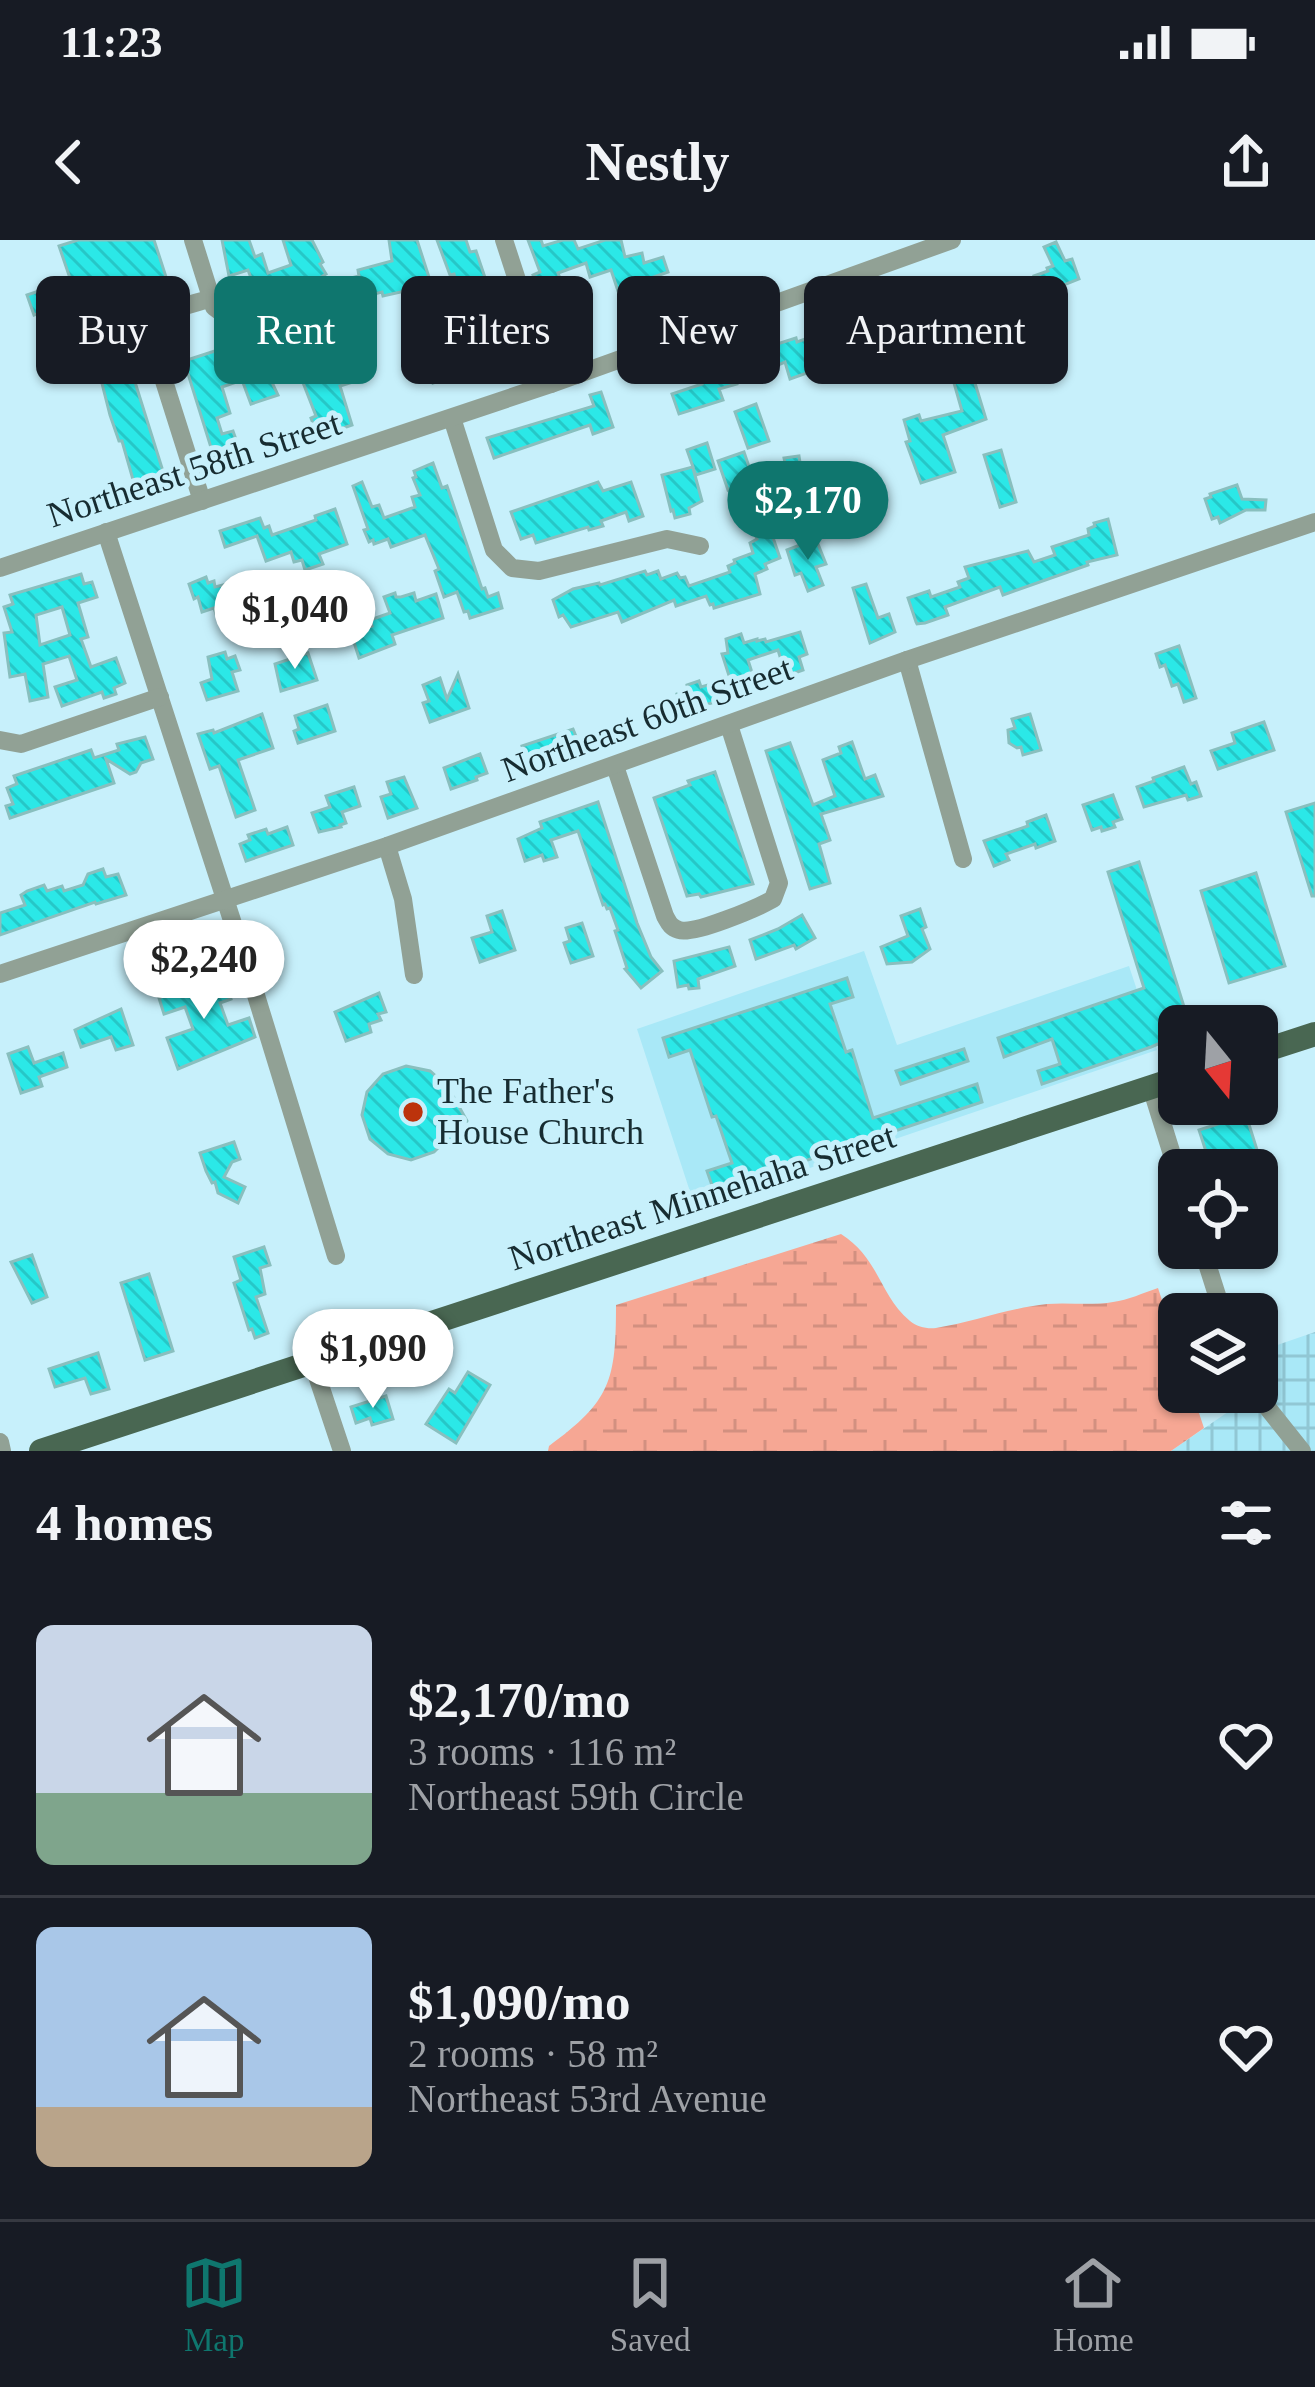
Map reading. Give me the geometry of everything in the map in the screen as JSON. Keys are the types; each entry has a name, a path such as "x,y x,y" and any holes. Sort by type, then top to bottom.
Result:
{"main road":[{"path":"1278,1046 1315,1034"},
{"name":"Northeast Minnehaha Street","path":"41,1451 1158,1085"}],"street":[{"path":"193,240 214,307"},
{"path":"504,240 516,276"},
{"name":"Northeast 58th Street","path":"593,369 952,240"},
{"path":"202,500 151,340 153,324 160,316 212,298"},
{"name":"Northeast 58th Street","path":"0,568 550,384"},
{"path":"452,418 494,550 512,568 539,571 667,539 700,546"},
{"name":"Northeast 60th Street","path":"0,974 387,846 908,660 1315,522"},
{"path":"106,532 336,1256"},
{"path":"908,660 962,859"},
{"path":"0,740 21,744 160,697"},
{"path":"615,766 665,916 676,929 692,930 759,906 778,890 778,877 729,725"},
{"path":"387,846 403,899 414,975"},
{"path":"1151,1087 1170,1149"},
{"path":"313,1364 343,1451"},
{"path":"1272,1413 1302,1451"},
{"path":"0,1442 2,1451"}],"shaded area":[{"path":"864,951 897,1045 1129,966 1157,1050 695,1207 637,1029"},
{"path":"1315,1332 1315,1451 1171,1451 1226,1413 1278,1413 1278,1345"}],"green space":[{"path":"841,1234 864,1254 900,1311 926,1328 1033,1306 1113,1302 1158,1288 1158,1413 1199,1413 1204,1428 1171,1451 548,1451 586,1416 606,1387 614,1352 616,1305"}],"building":[{"path":"78,240 154,240 166,276 69,276 59,246"},
{"path":"222,240 249,240 255,257 262,254 268,273 291,265 283,240 312,240 326,274 250,276 248,270 229,276"},
{"path":"389,240 417,240 429,276 401,276 401,292 383,296 377,293 377,276 359,276 358,270 392,261"},
{"path":"437,240 466,240 470,252 476,251 484,276 450,275"},
{"path":"528,240 541,240 543,246 574,240 578,249 621,240 625,257 642,253 644,263 663,257 668,272 617,276 617,288 611,270 590,276 586,263 559,276 533,276 540,272"},
{"path":"1056,242 1065,261 1072,259 1079,279 1068,283 1068,276 1034,276 1053,266 1044,247"},
{"path":"36,292 36,314 34,315 27,295"},
{"path":"796,338 797,342 804,340 804,374 790,379 785,362 780,364 780,343"},
{"path":"214,351 214,384 231,384 222,387 230,413 217,418 222,434 233,431 244,462 218,470 190,380 190,359"},
{"path":"102,384 136,384 166,488 138,497"},
{"path":"244,384 273,384 278,395 251,404"},
{"path":"304,384 346,384 340,386 352,425 323,435 321,427 315,429 311,418 316,416"},
{"path":"702,384 737,384 719,389 723,400 679,414 672,394"},
{"path":"954,384 975,384 986,419 943,435 955,472 921,483 906,442 910,441 904,420 962,411"},
{"path":"601,392 613,427 593,434 590,425 494,458 487,438 594,406 590,395"},
{"path":"756,404 769,441 748,448 735,412"},
{"path":"707,443 715,469 696,475 693,468 702,501 689,508 690,514 675,518 662,475 693,467 687,450"},
{"path":"1001,450 1016,502 1000,507 984,455"},
{"path":"744,452 757,490 742,495 739,486 728,490 718,461"},
{"path":"799,456 804,489 780,499 774,464"},
{"path":"433,463 442,488 447,486 482,589 488,597 498,593 502,608 470,618 457,592 444,597 425,535 391,547 388,539 369,542 353,486 362,482 372,507 379,505 384,518 415,507 412,497 420,495 414,471"},
{"path":"598,482 603,491 631,482 643,516 629,521 626,512 589,530 536,543 533,535 521,539 511,512"},
{"path":"1237,485 1242,499 1266,500 1265,510 1246,510 1220,523 1218,517 1212,519 1205,499"},
{"path":"866,496 874,521 848,533 839,504"},
{"path":"335,509 347,544 319,554 323,564 305,570 302,560 294,562 291,552 266,561 257,536 225,547 220,531 260,518 272,535"},
{"path":"1108,519 1117,555 1003,595 1000,587 945,607 948,615 917,624 908,598 929,591 931,597 960,587 958,582 969,578 965,567 1028,551 1034,562 1055,555 1052,547 1089,535 1094,523"},
{"path":"769,526 780,558 755,574 760,594 714,608 706,596 676,606 674,600 622,622 618,612 571,627 563,615 559,617 553,600 573,589 645,571 647,575 658,571 661,579 677,573 689,586 730,572 728,566 734,560 753,553 754,531"},
{"path":"816,539 826,564 816,567 823,585 808,591 801,573 795,575 787,550"},
{"path":"81,574 84,584 92,582 97,597 78,603 88,637 81,639 91,667 116,658 125,683 114,688 116,694 104,698 102,692 62,706 55,687 77,680 69,656 43,664 48,697 30,701 25,674 10,677 4,633 12,632 4,607 13,604 10,595","holes":["62,607 70,635 40,645 36,615"]},
{"path":"206,577 215,587 231,583 237,601 229,604 231,610 202,612 189,584"},
{"path":"866,584 878,618 889,614 895,632 870,643 853,588"},
{"path":"395,593 401,597 414,593 416,601 436,594 443,618 392,635 395,644 359,658 351,633 390,613 384,597"},
{"path":"287,608 296,634 259,646 253,619"},
{"path":"800,632 807,654 799,657 803,670 786,676 778,650 748,660 755,682 733,688 722,654 728,653 726,639 741,634 744,643 766,642"},
{"path":"1179,646 1196,698 1184,702 1178,684 1172,686 1156,654"},
{"path":"225,652 227,659 235,656 240,670 232,672 238,691 207,700 201,683 212,679 208,657"},
{"path":"308,653 317,680 281,691 275,664"},
{"path":"458,674 469,708 430,722 423,685 440,678 447,699"},
{"path":"699,681 701,687 722,681 727,699 704,705 705,710 695,713 694,708 682,711 677,694"},
{"path":"327,705 335,731 298,743 295,716"},
{"path":"262,714 273,748 238,760 255,810 236,817 219,766 210,769 198,734 214,733"},
{"path":"1030,714 1041,750 1023,755 1021,747 1009,743 1008,730 1015,728 1012,719"},
{"path":"1264,722 1274,750 1218,769 1211,751 1235,743 1232,733"},
{"path":"573,729 579,744 569,748 571,754 529,768 522,746"},
{"path":"145,737 153,759 141,763 136,772 130,774 106,759 114,783 10,818 6,806 13,804 7,788 17,784 14,776 91,750 94,758 119,750 117,744"},
{"path":"852,742 865,779 875,775 883,796 821,814 830,840 819,844 830,883 810,889 766,751 790,743 813,805 835,796 823,760"},
{"path":"480,754 487,773 451,789 444,768"},
{"path":"1184,767 1201,796 1188,800 1186,795 1144,807 1137,787"},
{"path":"715,772 753,884 687,896 654,798"},
{"path":"404,777 417,808 388,818 381,797 391,794 387,782"},
{"path":"354,787 360,806 342,812 346,823 341,827 319,832 312,813 330,807 326,796"},
{"path":"1113,795 1122,819 1113,822 1115,827 1092,830 1083,805"},
{"path":"598,802 637,923 662,971 641,988 625,969 618,930 610,908 603,905 578,831 551,840 557,857 544,861 542,855 525,861 518,839 542,828 540,822"},
{"path":"1315,803 1315,896 1312,896 1286,812"},
{"path":"1046,815 1055,841 1006,854 1009,860 994,866 984,841"},
{"path":"287,827 293,845 246,861 240,844 250,840 248,835"},
{"path":"1139,862 1183,1005 1158,1005 1158,1044 1042,1084 1038,1071 1060,1064 1052,1039 1004,1057 998,1038 1144,988 1108,872"},
{"path":"103,869 106,877 118,874 126,895 0,935 0,913 25,905 21,895 27,891 44,885 47,891 62,886 64,891 83,885 88,874"},
{"path":"1256,873 1285,966 1229,983 1201,891"},
{"path":"920,909 930,949 912,962 887,964 881,947 908,936 901,916"},
{"path":"502,911 515,950 480,962 472,938 492,932 487,916"},
{"path":"802,915 815,938 796,949 794,945 756,959 750,940"},
{"path":"582,923 593,956 571,963 564,943 570,941 566,928"},
{"path":"729,947 735,966 698,979 699,988 678,987 674,961"},
{"path":"223,975 231,999 220,1003 228,1025 249,1018 255,1037 178,1069 167,1038 193,1029 185,1007 164,1014 159,998"},
{"path":"847,978 853,997 830,1004 846,1052 852,1050 873,1118 977,1084 982,1102 714,1191 707,1171 732,1163 690,1050 669,1057 663,1038"},
{"path":"379,993 386,1012 378,1014 381,1020 369,1024 371,1032 346,1041 335,1012"},
{"path":"121,1009 133,1045 116,1050 111,1037 81,1047 75,1030"},
{"path":"28,1047 34,1063 63,1053 67,1067 39,1077 42,1086 21,1093 8,1054"},
{"path":"964,1049 968,1061 901,1084 896,1071"},
{"name":"The Father's House Church","path":"406,1066 430,1071 448,1087 467,1121 444,1147 411,1160 388,1154 370,1139 362,1115 367,1092 383,1074"},
{"path":"1249,1125 1257,1149 1205,1149 1199,1130"},
{"path":"234,1142 240,1159 232,1162 224,1177 245,1187 238,1203 218,1193 200,1153"},
{"path":"264,1247 270,1265 260,1268 265,1294 256,1297 268,1333 255,1338 234,1283 241,1280 234,1257"},
{"path":"32,1255 47,1297 32,1303 11,1262"},
{"path":"149,1274 173,1351 145,1360 121,1283"},
{"path":"98,1353 109,1389 91,1394 85,1378 55,1387 49,1369"},
{"path":"468,1372 490,1385 456,1443 426,1424 449,1389 455,1393"},
{"path":"386,1396 393,1419 372,1425 370,1418 356,1423 351,1407"}],"place":[{"name":"The Father's House Church","path":"413,1112"}]}
